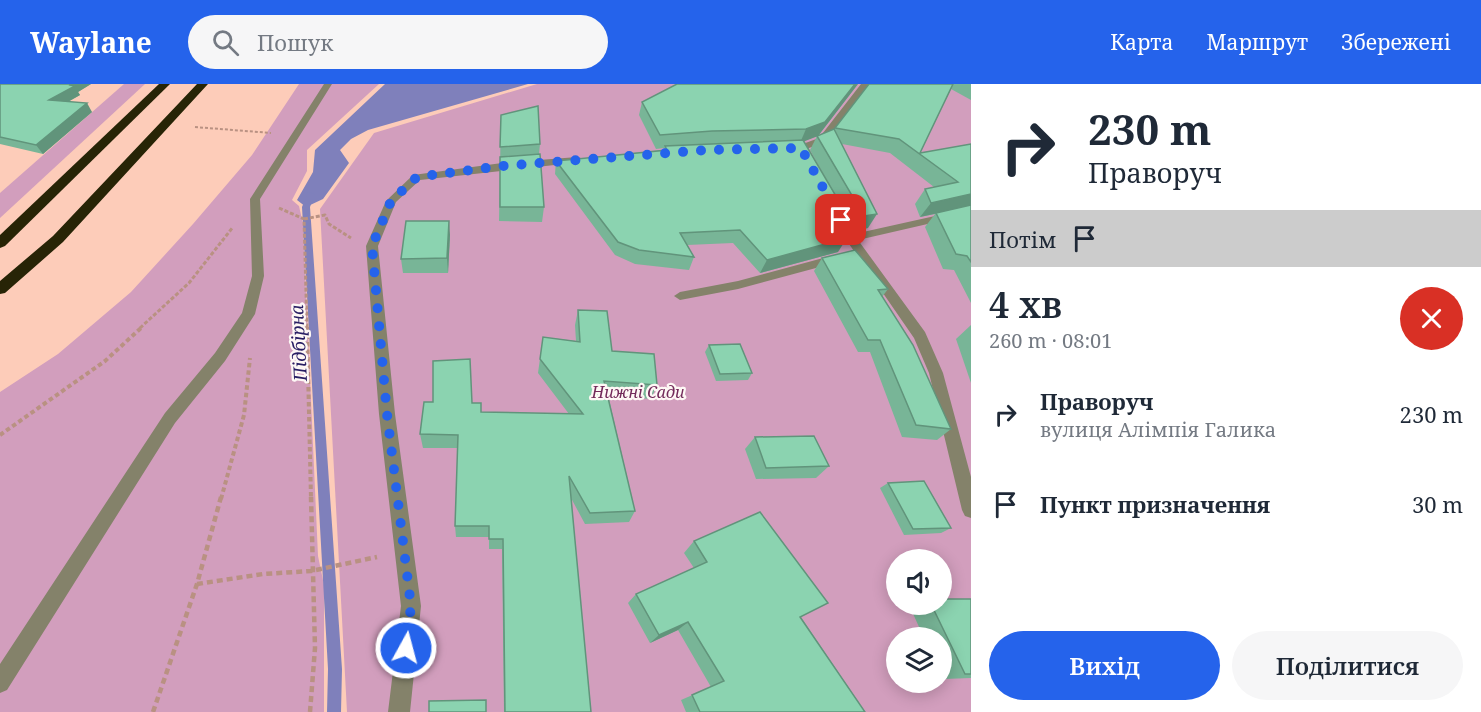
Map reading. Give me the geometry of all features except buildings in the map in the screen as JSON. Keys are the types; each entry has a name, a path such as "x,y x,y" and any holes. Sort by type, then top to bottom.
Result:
{"highway":[{"path":"0,243 165,84"},
{"path":"0,289 58,239 203,84"}],"street":[{"path":"0,683 170,418 220,357 248,315 258,276 255,198 328,84"},
{"path":"778,149 804,153 822,140 866,84"},
{"path":"399,712 411,606 387,414 372,246 391,201 417,177 502,166 593,159"},
{"path":"829,198 851,238 920,336 932,364 971,510"},
{"path":"851,238 971,211"},
{"path":"680,296 738,285 861,252"}],"path":[{"path":"186,127 296,135"},
{"path":"0,435 105,361 189,283 255,198 304,219 325,215 329,224 360,244 372,246"},
{"path":"304,219 315,648 310,712"},
{"path":"153,712 197,584 244,415 250,357"},
{"path":"197,584 263,574 312,571 345,564"}],"green space":[{"path":"124,84 145,84 0,218 0,193"},
{"path":"299,84 379,84 307,150 307,171 292,200 299,206 303,224 318,556 324,585 324,712 0,712 0,392 58,354 131,292 252,155"},
{"name":"Нижні Сади","path":"537,84 971,84 971,712 347,712 320,209 374,133"}],"water":[{"path":"385,84 528,84 368,130 351,139 340,150 349,163 323,199 306,207 297,200 313,172 315,150"}],"waterway":[{"name":"Підбірна","path":"311,194 306,207 335,669 334,712"}],"route":[{"path":"406,648 411,606 387,414 372,246 391,201 417,177 502,166 707,150 801,148 841,220"}]}
